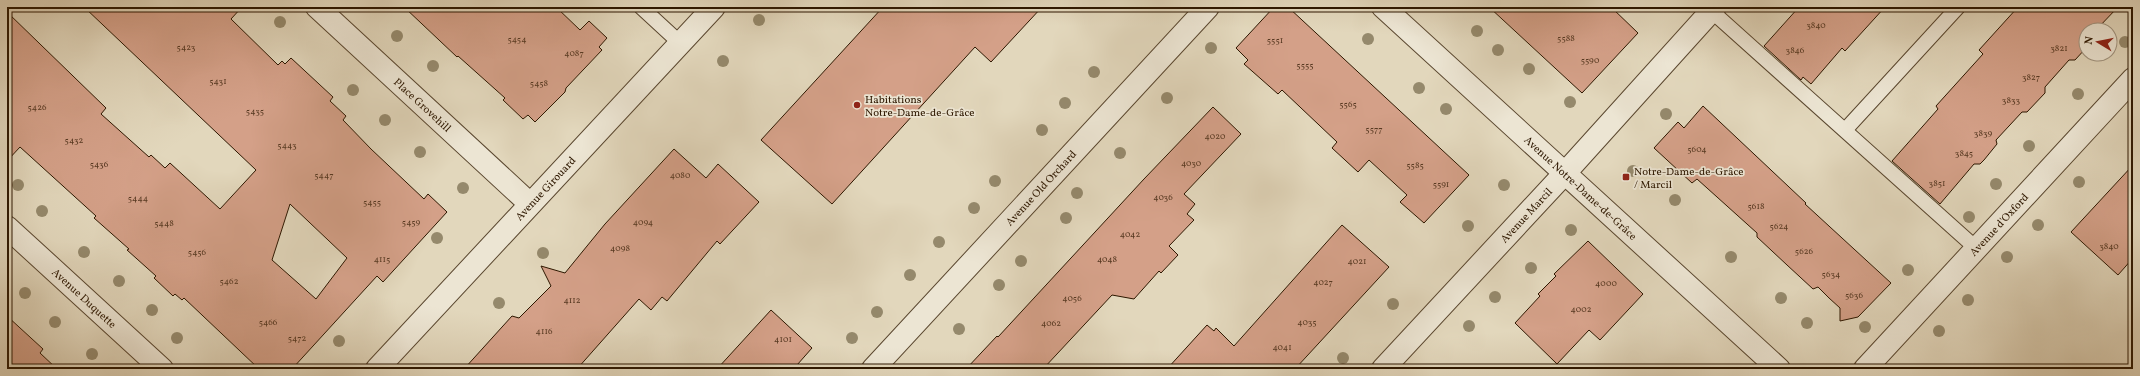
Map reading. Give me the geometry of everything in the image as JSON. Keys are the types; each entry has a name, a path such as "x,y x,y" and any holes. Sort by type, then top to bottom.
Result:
{"street":[{"name":"Place Grovehill","path":"316,7 529,203"},
{"name":"Avenue Girouard","path":"377,369 529,203 714,7"},
{"name":"Avenue Old Orchard","path":"873,369 1208,7"},
{"name":"Avenue Notre-Dame-de-Grâce","path":"1383,7 1779,369"},
{"name":"Avenue Marcil","path":"1383,369 1565,173 1712,8"},
{"name":"Avenue d'Oxford","path":"1865,369 2133,79"},
{"name":"Avenue Duquette","path":"7,227 162,369"}],"lane":[{"path":"641,7 680,43"},
{"path":"1846,129 1958,7"},
{"path":"1712,8 1977,249"}],"building":[{"path":"84,7 242,7 231,19 278,65 282,61 285,64 291,58 333,97 330,101 346,116 343,120 371,149 424,199 428,194 447,212 383,282 377,276 292,369 259,369 184,298 182,300 175,294 173,296 154,278 156,276 127,250 129,249 94,218 96,216 20,147 7,161 7,12 106,108 101,114 149,157 151,155 165,168 170,163 220,209 256,170","holes":["290,204 347,258 316,299 272,260"]},
{"path":"404,7 556,7 580,30 589,21 607,38 599,47 602,50 566,88 565,92 535,122 528,115 523,119 503,100 505,98 458,56 457,57"},
{"name":"Habitations Notre-Dame-de-Grâce","path":"883,7 1042,7 991,62 975,47 832,204 761,140"},
{"path":"1274,7 1288,7 1469,175 1424,223 1400,202 1407,195 1369,160 1358,172 1332,148 1337,142 1282,90 1278,94 1244,64 1248,60 1236,48"},
{"path":"1489,7 1611,7 1638,33 1582,93"},
{"path":"1799,7 1885,7 1845,51 1842,48 1811,84 1803,77 1801,80 1764,46"},
{"path":"2018,7 2118,7 2104,22 2078,22 2078,57 2075,60 2069,60 2045,87 2045,93 2027,112 2022,112 1996,140 1997,144 1984,160 1980,164 1974,164 1940,204 1892,161 1938,109 1936,106 1983,54 1979,50"},
{"path":"1703,106 1806,203 1805,204 1891,283 1858,317 1840,321 1840,308 1818,287 1813,289 1757,237 1757,233 1697,179 1692,183 1654,148 1678,122 1684,128"},
{"path":"1213,107 1241,134 1184,194 1195,204 1187,214 1194,220 1169,246 1178,255 1161,273 1159,271 1134,299 1112,295 1043,369 966,369 997,336 998,337 1144,179"},
{"path":"674,149 706,178 718,164 759,202 720,244 717,241 667,301 662,297 651,310 639,299 577,369 464,369 512,316 519,318 551,286 541,266 565,273 605,224"},
{"path":"2133,165 2133,258 2118,275 2071,232"},
{"path":"1342,225 1389,267 1295,369 1167,369 1207,325 1214,331 1216,328 1234,346"},
{"path":"1588,241 1643,294 1600,340 1589,330 1557,364 1515,323 1540,296 1538,294 1556,276 1554,274"},
{"path":"771,310 812,348 797,365 793,369 717,369"},
{"path":"7,316 43,349 40,353 57,369 7,369"}],"place":[{"name":"Habitations Notre-Dame-de-Grâce","path":"857,105"},
{"name":"Notre-Dame-de-Grâce / Marcil","path":"1626,177"}]}
